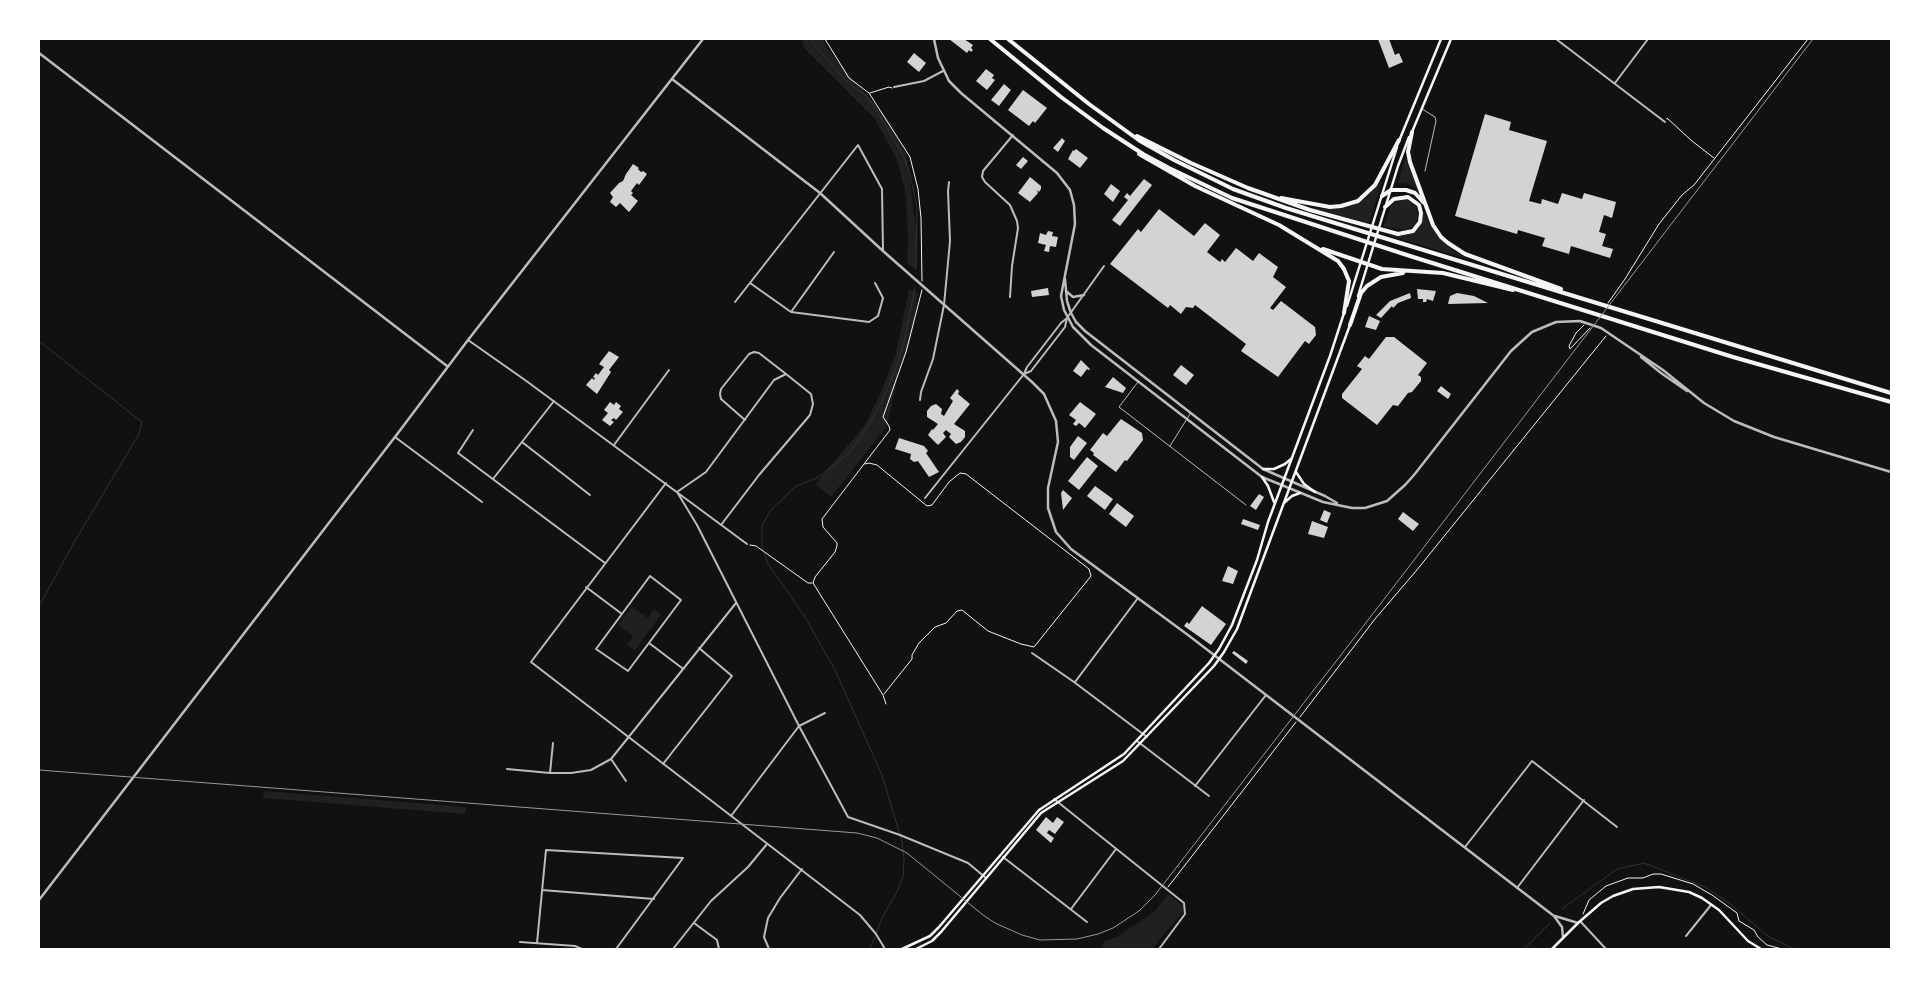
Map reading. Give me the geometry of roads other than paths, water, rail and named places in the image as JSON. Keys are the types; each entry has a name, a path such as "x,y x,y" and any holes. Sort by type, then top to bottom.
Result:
{"highway":[{"path":"990,39 1076,108 1146,159 1278,225 1338,261 1344,269 1349,288 1344,313"},
{"path":"1008,39 1123,130 1174,160 1248,195 1891,393"},
{"path":"1103,128 1143,154 1169,168 1243,202 1733,356 1891,402"},
{"path":"1123,130 1191,163 1310,210 1392,233 1408,233 1416,228 1420,222 1421,210 1415,201 1408,197 1394,199 1386,207"},
{"path":"1412,132 1409,148 1410,162 1437,231 1455,248 1505,270 1598,302"},
{"path":"1271,196 1325,206 1341,206 1358,201 1375,185 1399,140"},
{"path":"1382,196 1391,190 1411,191 1426,205"},
{"path":"1312,244 1388,270 1452,275 1543,297"},
{"path":"1350,325 1362,293 1371,282 1387,276 1412,271"}],"main road":[{"path":"916,949 932,941 942,932 1034,815 1124,754 1215,656 1232,625 1257,560 1275,504 1330,356 1362,262 1399,140 1441,39"},
{"path":"902,949 930,936 1003,857 1036,818 1055,801 1124,761 1219,659 1237,629 1350,325 1367,264 1412,132 1451,39"},
{"path":"1263,469 1281,466 1292,458"},
{"path":"1296,470 1300,478 1314,492"},
{"path":"1262,477 1268,486 1275,504"},
{"path":"1283,504 1292,496 1300,493"},
{"path":"1552,949 1579,922 1601,903 1613,896 1642,887 1659,887 1682,890 1712,904 1748,941 1760,949"}],"street":[{"path":"39,900 395,437 447,366 703,39"},
{"path":"934,39 938,58 949,81 1057,173 1070,190 1074,205 1075,224 1061,296 1067,318 1081,336 1262,477 1323,502 1358,508 1370,507 1387,501 1414,475 1508,354 1526,336 1538,328 1556,322 1580,321 1601,328 1629,346 1660,373 1734,421 1774,437 1891,472"},
{"path":"1556,39 1665,122"},
{"path":"1615,83 1648,39"},
{"path":"39,53 447,366"},
{"path":"894,87 924,81 943,71"},
{"path":"672,79 820,193 922,286 1024,374 1044,394 1056,421 1058,437 1057,452 1048,488 1048,508 1056,532 1071,549 1219,659 1554,916 1562,927 1563,936"},
{"path":"1010,297 1012,266 1018,228 1017,221 1010,205 982,177 983,171 1013,135"},
{"path":"735,302 858,145 882,189 883,251"},
{"path":"920,400 933,359 944,305 950,241 949,182"},
{"path":"791,312 834,252"},
{"path":"925,498 1024,374 1027,367 1071,313 1104,266"},
{"path":"1065,278 1071,313 1076,322 1085,331 1263,469 1341,505"},
{"path":"750,283 791,312 869,322 878,316 883,298 875,282"},
{"path":"1066,291 1073,297 1084,295"},
{"path":"1024,374 1031,371 1040,360 1065,327 1067,318"},
{"path":"468,340 554,401 747,544"},
{"path":"721,524 759,475 810,415 813,404 811,394 759,353 754,352 749,354 721,389 720,394 721,399 745,420"},
{"path":"614,445 669,370"},
{"path":"677,492 706,472 774,380 786,374"},
{"path":"493,479 554,401"},
{"path":"473,430 458,453 604,563"},
{"path":"395,437 482,502"},
{"path":"522,442 590,495"},
{"path":"666,483 531,662 860,915 886,949"},
{"path":"677,492 696,524 799,726 848,816 968,863 985,876"},
{"path":"650,576 681,600 628,671 596,649 622,614 650,576"},
{"path":"586,587 622,614"},
{"path":"1074,682 1138,598"},
{"path":"508,769 550,773 591,770 611,759 736,603"},
{"path":"649,643 682,668"},
{"path":"663,764 732,676 699,648"},
{"path":"1032,653 1147,737"},
{"path":"1195,786 1266,695"},
{"path":"731,816 799,726 825,713"},
{"path":"1136,741 1209,796"},
{"path":"550,773 552,743"},
{"path":"611,759 626,780"},
{"path":"1465,848 1532,761 1617,827"},
{"path":"1517,888 1584,800"},
{"path":"1055,801 1186,906 1184,917 1159,949"},
{"path":"673,949 711,901 748,867 767,844"},
{"path":"1071,910 1116,849"},
{"path":"537,943 546,850 683,858 616,949"},
{"path":"1003,857 1087,922"},
{"path":"769,949 764,937 768,918 780,898 802,869"},
{"path":"542,890 654,899"},
{"path":"1686,936 1712,904"},
{"path":"1554,916 1579,922 1606,949"},
{"path":"694,923 717,940 719,949"},
{"path":"520,942 575,946 582,949"}],"lane":[{"path":"1421,109 1435,117 1436,121 1425,170"},
{"path":"1139,382 1119,408 1246,506"},
{"path":"1169,446 1190,414"}],"waterway":[{"path":"812,39 813,43 846,81 865,95 874,106 903,155 910,174 917,207 916,269"},
{"path":"870,949 882,918 903,877 902,842 882,775 835,670 804,615 768,564 762,546 762,526 770,511 796,486 817,478 849,453 861,437 882,402 897,365 905,338 915,288"},
{"path":"39,341 142,422 139,434 76,539 39,606"},
{"path":"1562,909 1617,869 1644,863 1705,887 1729,903 1769,937 1795,949"},
{"path":"1524,949 1550,923"}],"railway":[{"path":"39,770 857,833 877,838 907,853 983,915 995,923 1022,935 1040,940 1077,939 1113,928 1139,911 1155,895 1813,39"}]}
